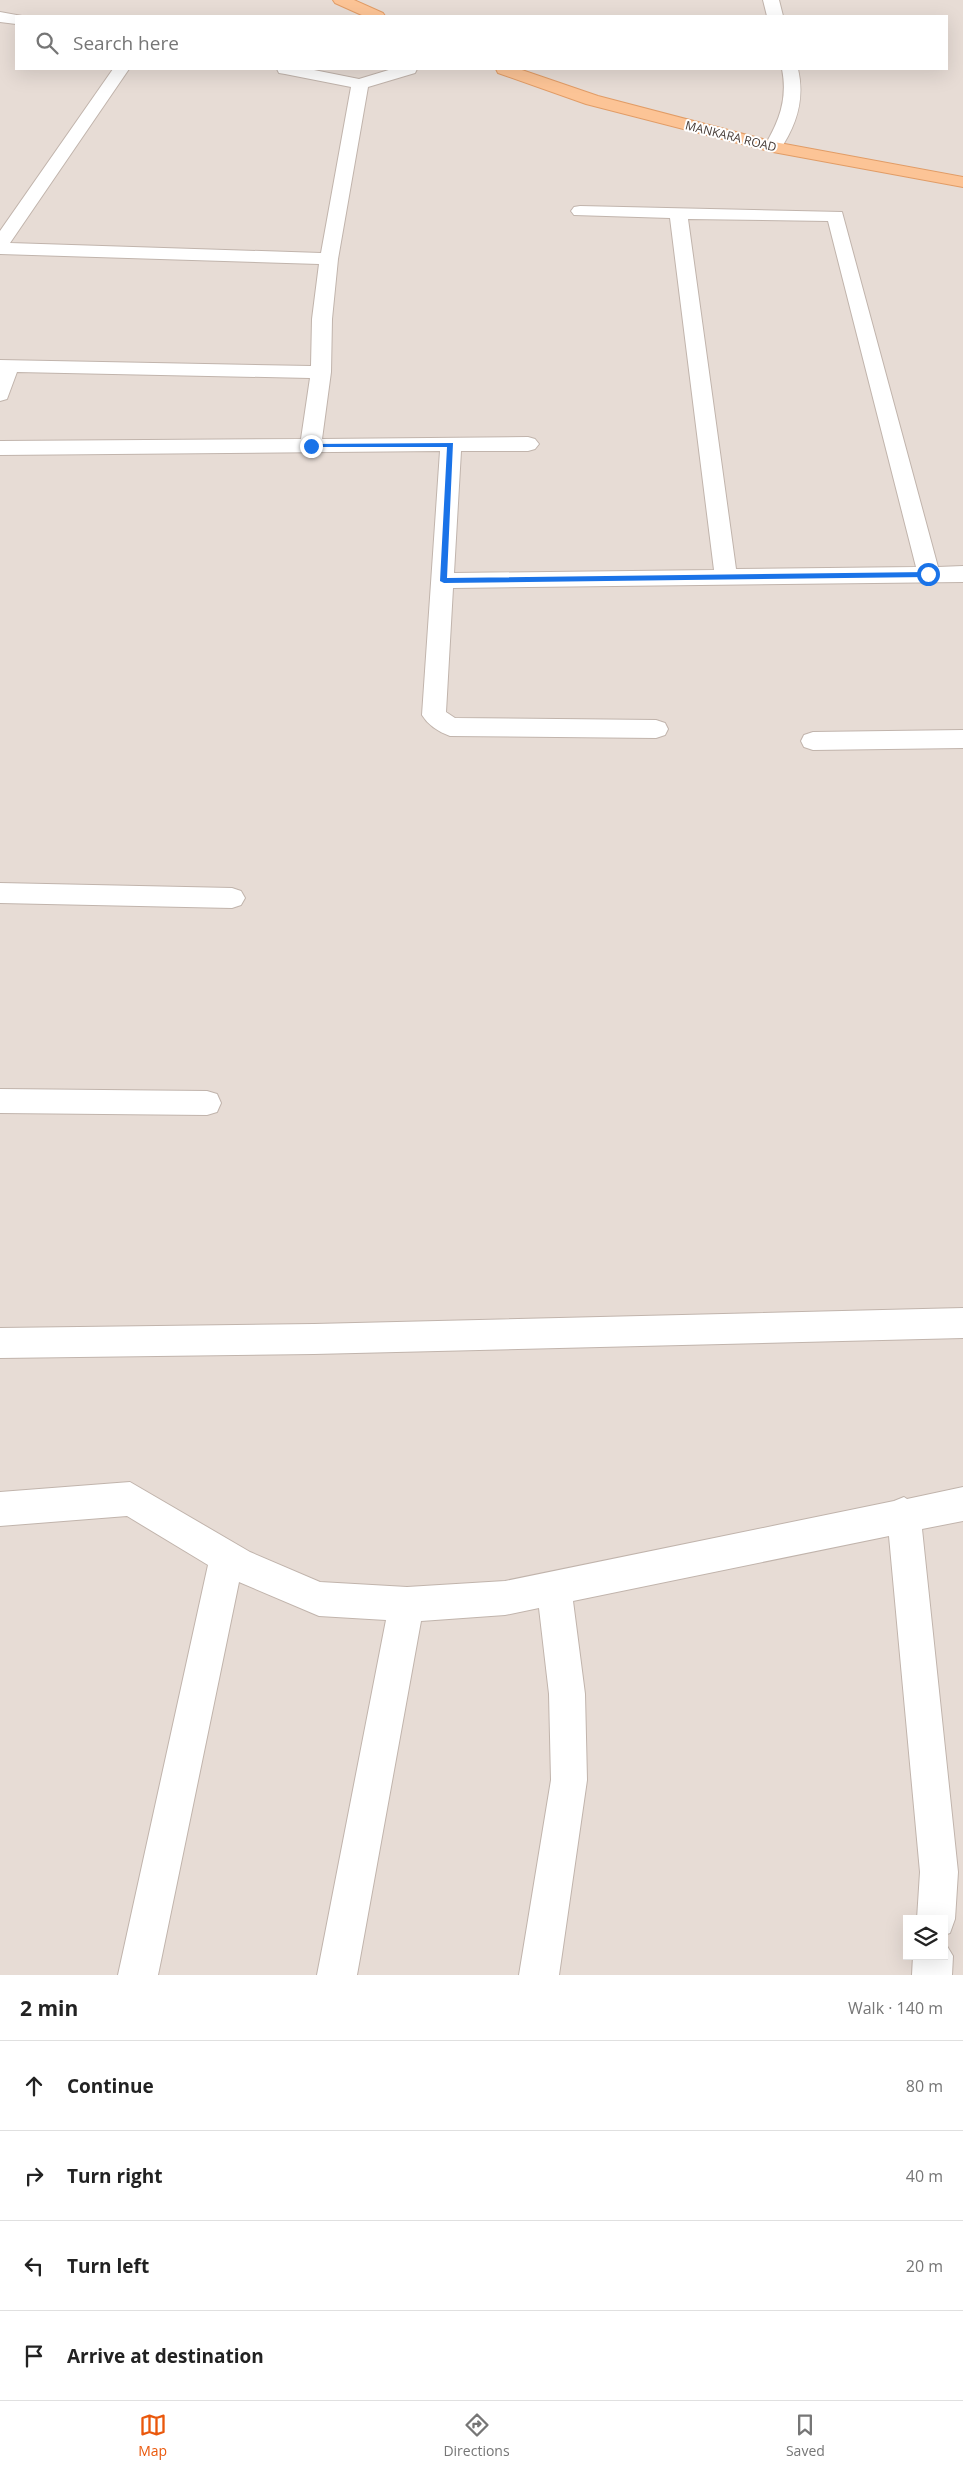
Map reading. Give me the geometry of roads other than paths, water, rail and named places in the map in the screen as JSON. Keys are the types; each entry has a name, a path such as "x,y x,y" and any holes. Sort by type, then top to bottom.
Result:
{"main road":[{"path":"341,0 376,15"},
{"name":"MANKARA ROAD","path":"507,70 592,100 773,147 963,182"}],"street":[{"path":"771,0 775,15"},
{"path":"0,17 15,19"},
{"path":"0,244 120,70"},
{"path":"290,70 360,84 406,70"},
{"path":"773,147 786,126 793,105 793,81 790,70"},
{"path":"311,446 321,372 322,319 329,259 360,84"},
{"path":"580,211 836,216 928,574"},
{"path":"678,213 726,577"},
{"path":"0,248 329,259"},
{"path":"0,394 4,366 321,372"},
{"path":"0,448 528,444"},
{"path":"450,445 444,581 434,715 450,727 507,726 656,729"},
{"path":"444,581 963,574"},
{"path":"813,741 963,738"},
{"path":"0,893 232,898"},
{"path":"0,1102 207,1103"},
{"path":"0,1343 314,1339 963,1323"},
{"path":"0,1509 130,1499 227,1558 319,1599 408,1604 505,1598 904,1514 963,1504"},
{"path":"904,1514 939,1872 936,1915"},
{"path":"138,1975 227,1558"},
{"path":"539,1975 569,1780 567,1694 554,1587"},
{"path":"337,1975 408,1604"},
{"path":"932,1975 933,1960"}]}
